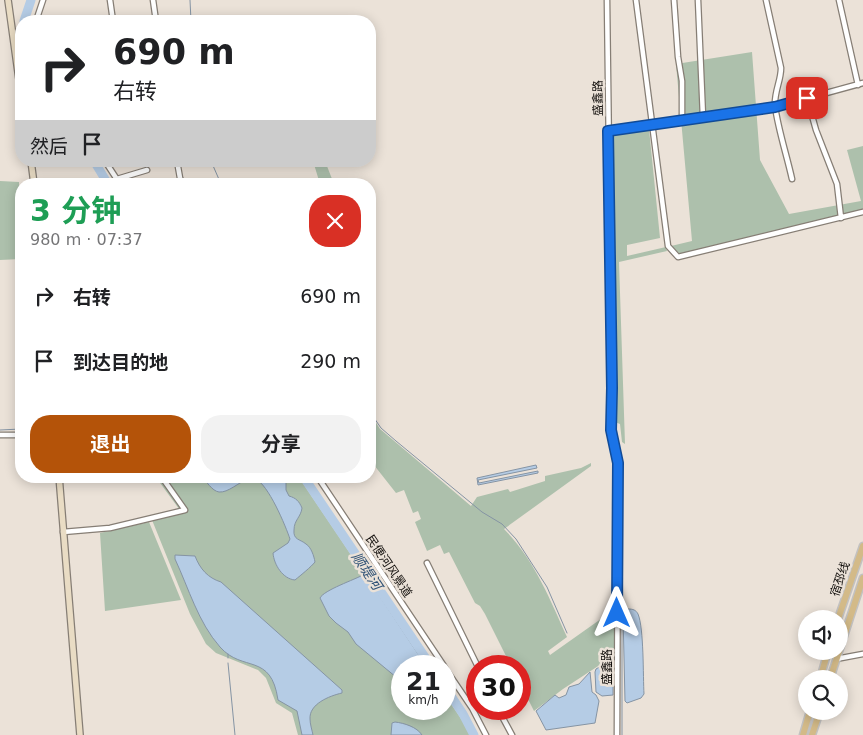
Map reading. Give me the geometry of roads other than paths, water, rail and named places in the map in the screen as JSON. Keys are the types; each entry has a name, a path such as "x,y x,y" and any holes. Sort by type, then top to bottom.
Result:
{"main road":[{"name":"宿邳线","path":"841,610 863,546"},
{"name":"宿邳线","path":"848,623 863,578"},
{"path":"803,735 807,720"},
{"path":"812,735 817,720"}],"street":[{"path":"8,0 15,51"},
{"path":"38,15 43,0"},
{"path":"110,0 112,15"},
{"path":"154,0 155,15"},
{"name":"盛鑫路","path":"607,0 611,430 618,463 617,735"},
{"path":"636,0 668,246 678,257 863,212"},
{"path":"674,0 682,82 682,120"},
{"path":"698,0 703,117"},
{"path":"766,0 781,68 781,78 775,93 775,107 792,179"},
{"path":"608,131 775,107 860,84 839,0"},
{"path":"807,98 816,130 837,184 841,218"},
{"path":"109,167 116,178"},
{"path":"120,178 147,170"},
{"path":"0,435 15,435"},
{"path":"60,483 80,735"},
{"path":"64,532 110,528 185,510 166,483"},
{"name":"民便河风景道","path":"322,483 436,655"},
{"path":"427,563 472,655"},
{"path":"848,657 863,654"},
{"name":"民便河风景道","path":"456,685 472,708 486,735"},
{"path":"504,720 512,735"}],"water":[{"path":"536,465 537,468 478,480 479,483 538,471 538,473 478,485 477,478"},
{"path":"208,483 241,483 222,492 212,488"},
{"path":"261,483 286,483 286,490 289,496 297,500 302,508 294,527 294,533 297,539 309,547 315,562 295,580 283,574 275,562 273,553 288,543 290,539 276,506"},
{"path":"175,555 195,556 205,572 221,582 342,690 342,693 321,701 313,709 310,719 313,735 302,735 297,711 278,700 274,685 269,675 263,669 229,655 212,637 194,605"},
{"path":"365,574 419,655 391,655 391,673 356,644 348,632 329,616 320,598 333,588"},
{"path":"628,609 638,614 640,621 644,694 641,698 627,703 625,701 623,614 624,610"},
{"path":"603,665 611,665 613,668 613,695 602,696 596,692 595,672 596,669"},
{"path":"590,672 592,692 599,701 595,723 546,730 536,711 555,695 559,698 566,695 569,687 579,684"},
{"path":"392,723 410,726 422,735 391,735"}],"waterway":[{"name":"顺堤河","path":"26,15 31,0"},
{"path":"190,0 191,15"},
{"name":"顺堤河","path":"98,167 104,178"},
{"path":"214,167 218,178"},
{"path":"376,421 381,428 396,441 482,512 502,524 516,539 547,587 567,633"},
{"path":"0,430 15,429"},
{"name":"顺堤河","path":"308,483 424,655"},
{"path":"622,607 622,735"},
{"path":"228,663 235,735"},
{"name":"顺堤河","path":"456,704 474,735"}]}
